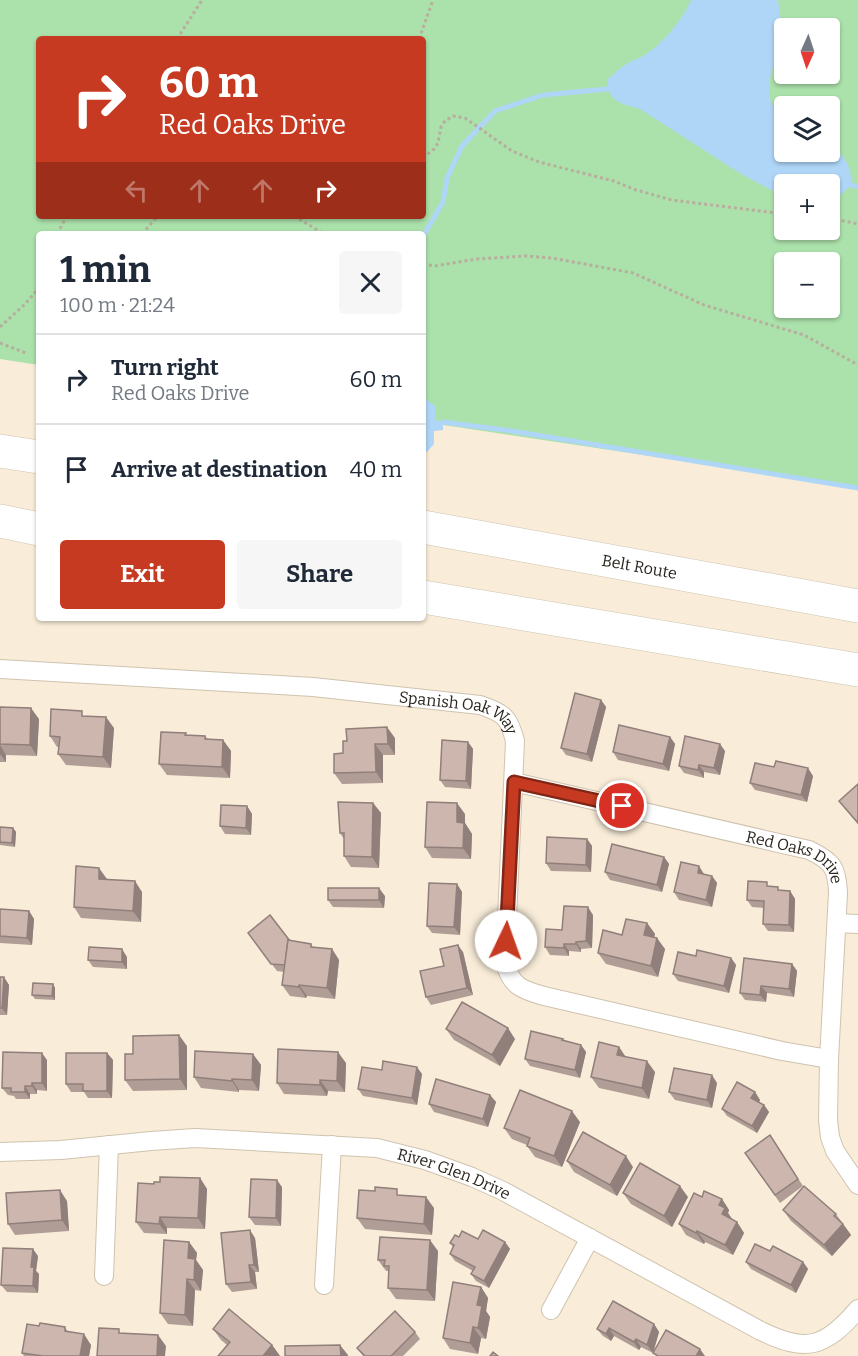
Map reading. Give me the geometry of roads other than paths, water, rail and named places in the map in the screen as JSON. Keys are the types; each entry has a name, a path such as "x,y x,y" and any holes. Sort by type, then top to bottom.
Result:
{"highway":[{"path":"0,451 36,457"},
{"path":"0,521 36,528"},
{"name":"Belt Route","path":"426,528 858,606"},
{"path":"0,538 36,542"},
{"path":"426,598 858,670"}],"street":[{"name":"Spanish Oak Way","path":"0,669 313,687 480,705 495,710 505,716 511,724 515,741 505,963 509,976 517,986 544,996 782,1051 829,1059"},
{"name":"Red Oaks Drive","path":"514,782 809,850 824,857 836,871 838,893 828,1112 830,1137 841,1162 858,1185"},
{"path":"837,923 858,924"},
{"name":"River Glen Drive","path":"0,1152 61,1150 195,1138 376,1148 425,1160 503,1191 761,1331 789,1343 806,1344 824,1340 858,1309"},
{"path":"324,1285 332,1144"},
{"path":"104,1276 109,1145"},
{"path":"551,1310 590,1238"}],"water":[{"path":"691,0 778,0 781,18 774,18 774,63 769,89 770,100 774,108 774,162 840,162 840,153 849,167 852,185 840,195 840,174 774,174 774,192 738,172 640,109 621,103 612,97 608,79 624,66 657,46"},
{"path":"426,399 435,406 435,420 443,422 443,430 434,431 434,444 427,452"}],"waterway":[{"path":"426,231 443,202 447,178 462,146 495,111 543,95 607,89"},
{"path":"852,185 858,187"},
{"path":"443,422 512,431 858,488"}]}
